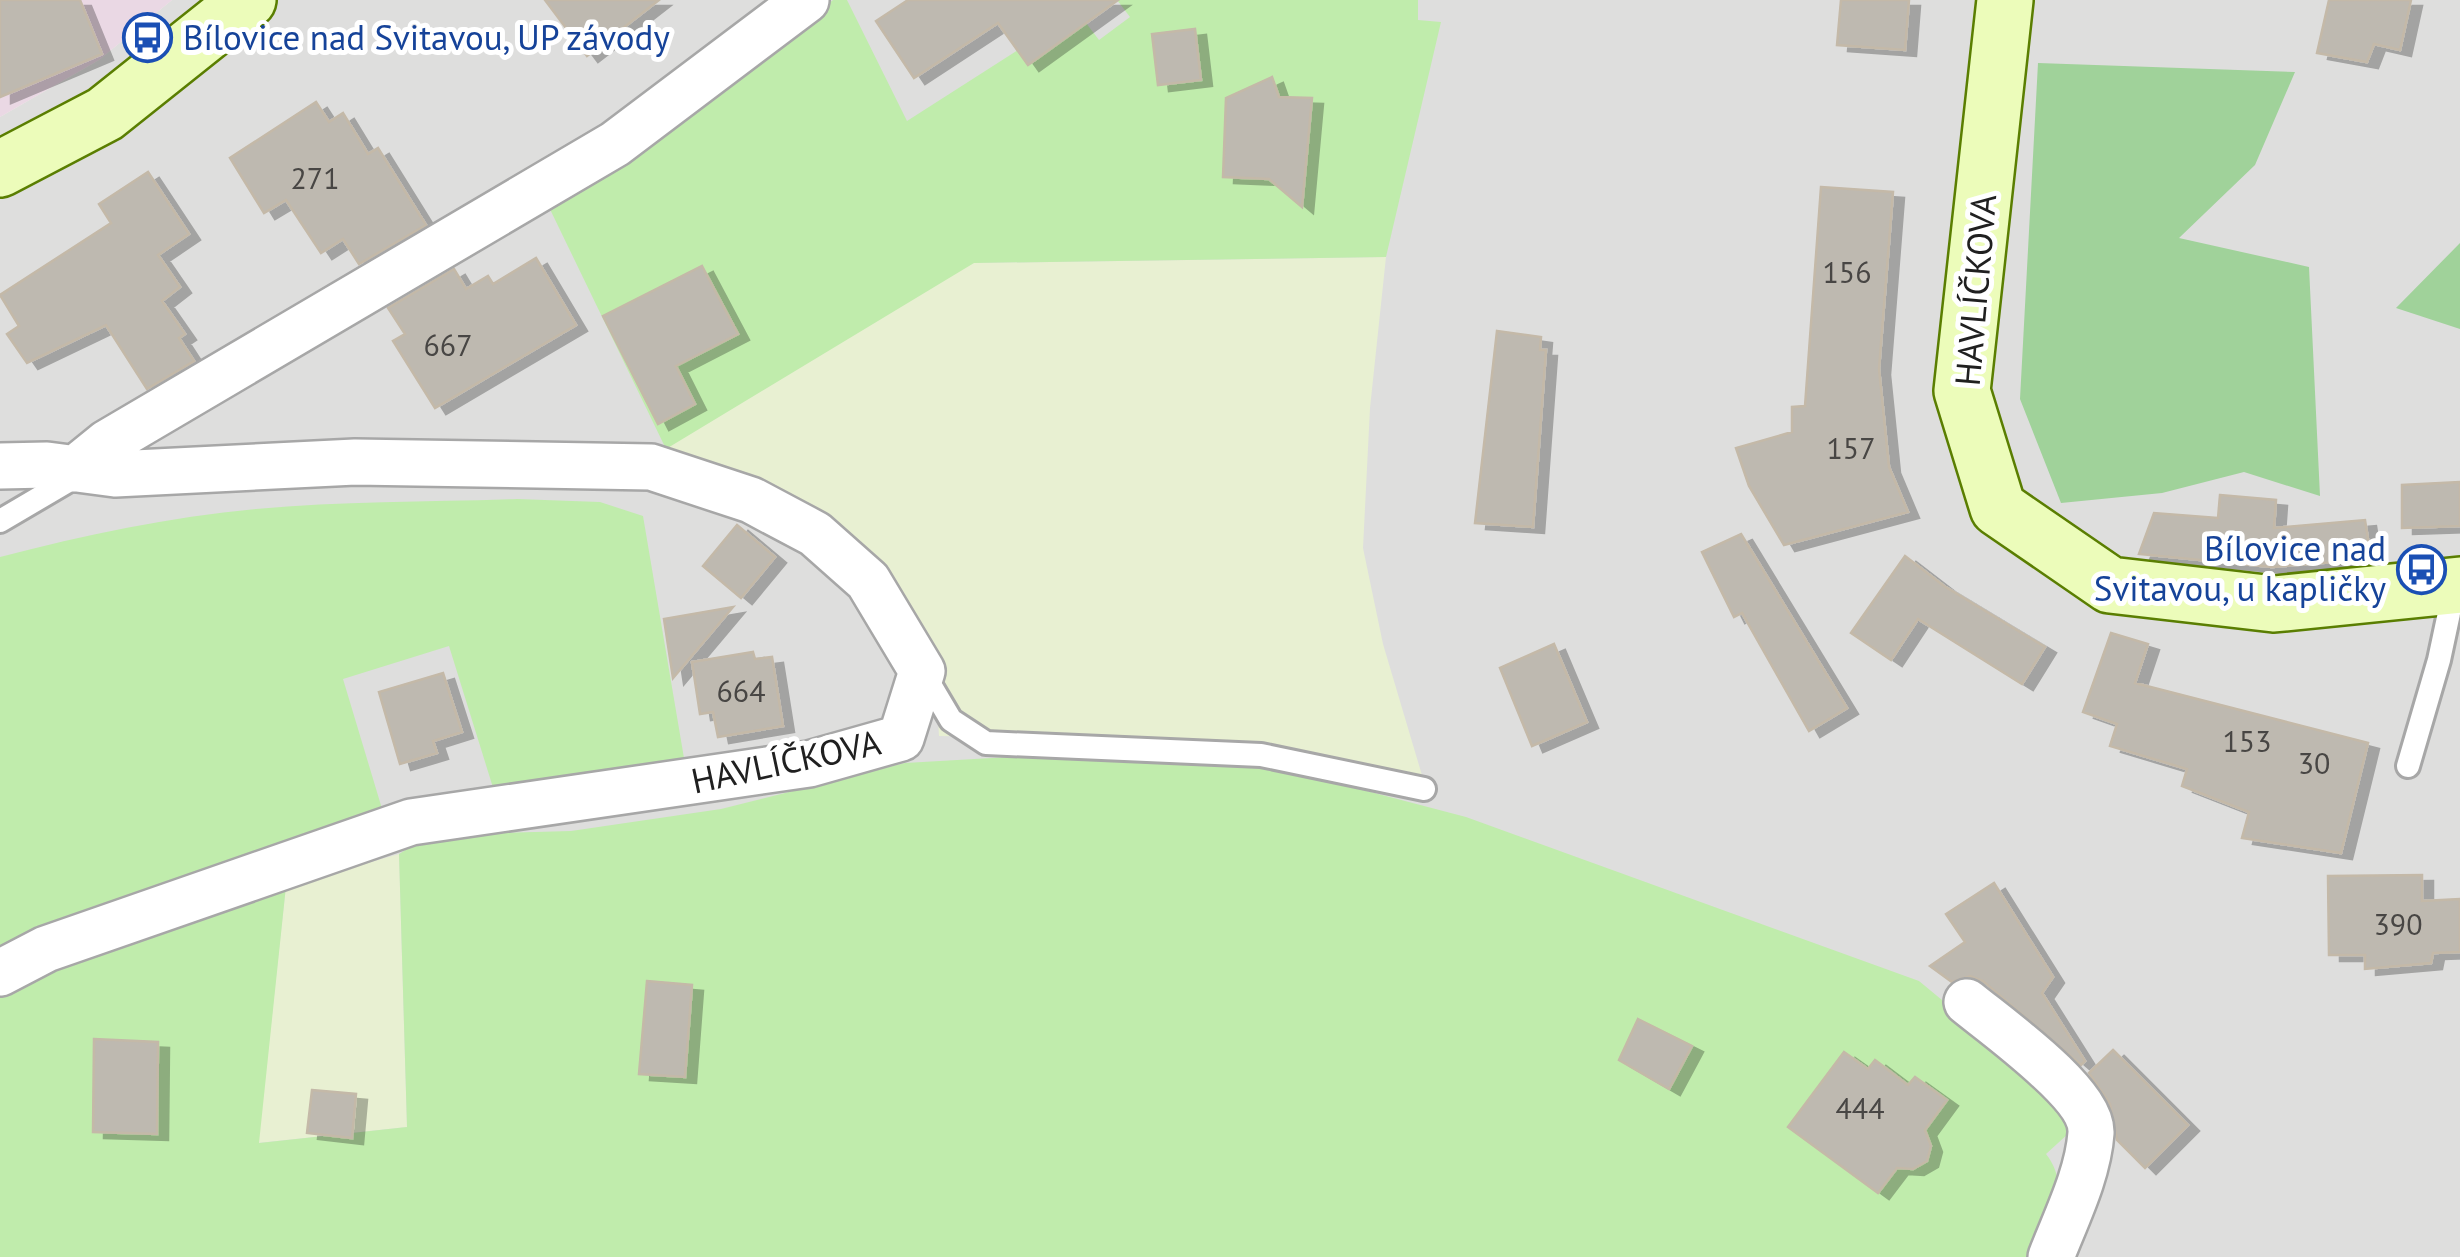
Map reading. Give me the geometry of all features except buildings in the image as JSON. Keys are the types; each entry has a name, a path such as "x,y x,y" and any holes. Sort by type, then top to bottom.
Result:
{"main road":[{"path":"0,169 104,114 248,0"},
{"name":"HAVLÍČKOVA","path":"2004,0 1962,391 1998,508 2110,586 2274,604 2458,585"}],"street":[{"path":"75,469 107,443 615,144 806,0"},
{"path":"0,466 115,474 356,462 652,466 752,500 815,534 868,582 922,670"},
{"name":"HAVLÍČKOVA","path":"0,973 46,949 411,822 809,764 901,738 922,670"},
{"path":"1967,1002 2066,1083 2092,1128 2085,1166 2051,1257"}],"lane":[{"path":"0,521 68,482 75,469"},
{"path":"2408,766 2458,585"},
{"path":"922,670 951,720 986,743 1260,755 1424,789"}],"shaded area":[{"path":"0,0 172,0 99,60 0,117"},
{"path":"172,0 2460,0 2460,1257 0,1257 0,117 99,60"}],"green space":[{"path":"833,0 847,0 907,121 1018,50 1028,64 1086,23 1099,40 1130,17 1117,0 1418,0 1418,20 1441,22 1386,257 974,263 666,449 546,201 599,169"},
{"path":"2038,63 2295,72 2255,165 2179,238 2309,267 2320,496 2244,472 2162,493 2061,503 2020,399"},
{"path":"2460,243 2460,329 2396,308"},
{"path":"1386,257 1370,408 1363,548 1383,644 1424,782 1112,740 939,736 935,670 900,592 650,458 973,263"},
{"path":"517,499 600,502 643,516 685,764 495,794 449,646 343,679 383,812 0,962 0,557 127,528 224,512 321,504"},
{"path":"1094,752 1283,769 1466,817 1919,981 2057,1095 2069,1133 2046,1154 2058,1180 2057,1193 2029,1257 0,1257 0,989 286,886 259,1143 407,1127 399,854 429,835 571,831 721,809 905,763"},
{"path":"399,854 407,1127 351,1133 356,1095 313,1090 307,1133 333,1135 258,1143 286,886"}],"place":[{"name":"Bílovice nad Svitavou, UP závody","path":"148,38"},
{"name":"Bílovice nad Svitavou, u kapličky","path":"2421,569"}]}
